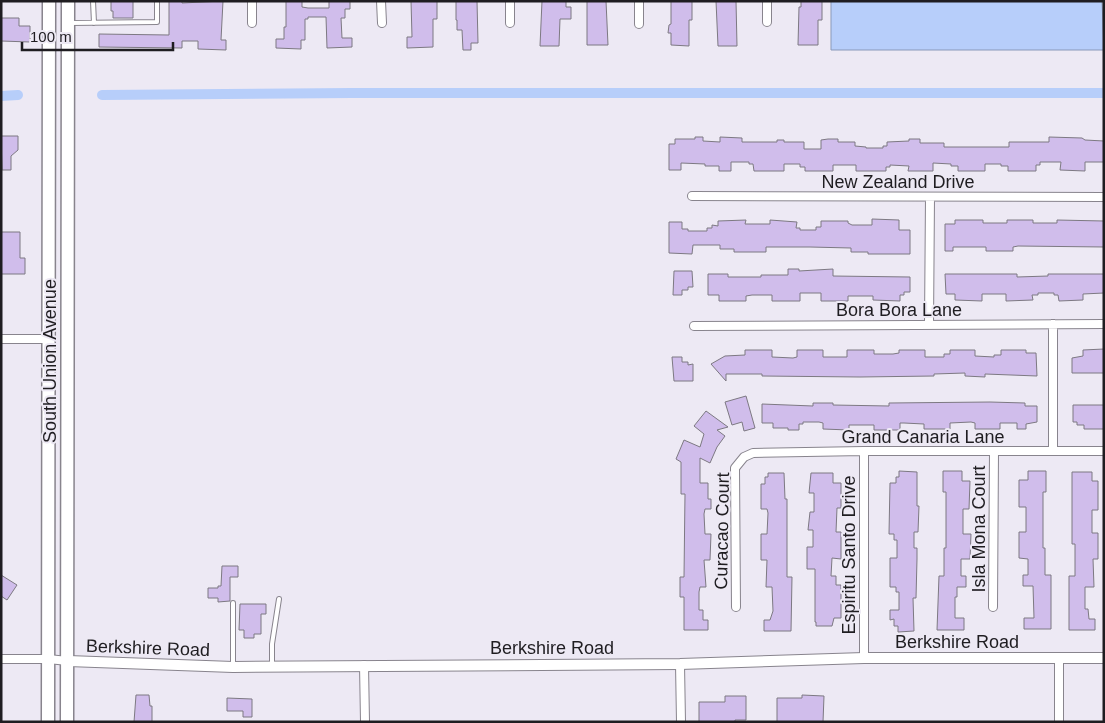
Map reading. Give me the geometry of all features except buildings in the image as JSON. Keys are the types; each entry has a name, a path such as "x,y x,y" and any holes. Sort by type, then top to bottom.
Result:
{"main road":[{"name":"South Union Avenue","path":"48,1 48,722"},
{"name":"South Union Avenue","path":"67,722 68,1"}],"street":[{"path":"252,1 252,23"},
{"path":"382,1 382,23"},
{"path":"510,1 510,23"},
{"path":"638,1 638,24"},
{"path":"767,1 767,22"},
{"name":"New Zealand Drive","path":"692,196 1104,197"},
{"path":"929,325 930,197"},
{"path":"1053,324 1053,451"},
{"name":"Bora Bora Lane","path":"694,326 1104,324"},
{"path":"1,338 49,339"},
{"name":"Grand Canaria Lane","path":"744,457 753,454 864,451 1104,451"},
{"name":"Espiritu Santo Drive","path":"864,451 864,658"},
{"name":"Isla Mona Court","path":"993,607 994,451"},
{"name":"Curacao Court","path":"736,607 735,468 744,457"},
{"name":"Berkshire Road","path":"1,659 272,667 680,664 864,658 1104,658"},
{"path":"1059,658 1059,722"},
{"path":"680,664 681,722"},
{"path":"364,665 365,722"}],"lane":[{"path":"93,1 94,23"},
{"path":"68,23 157,22 157,1"},
{"path":"272,667 272,644 279,599"},
{"path":"233,603 233,667"}],"water":[{"path":"831,1 1102,1 1104,50 831,50"}],"waterway":[{"path":"102,95 352,93 1104,93"},
{"path":"1,96 18,95"}]}
